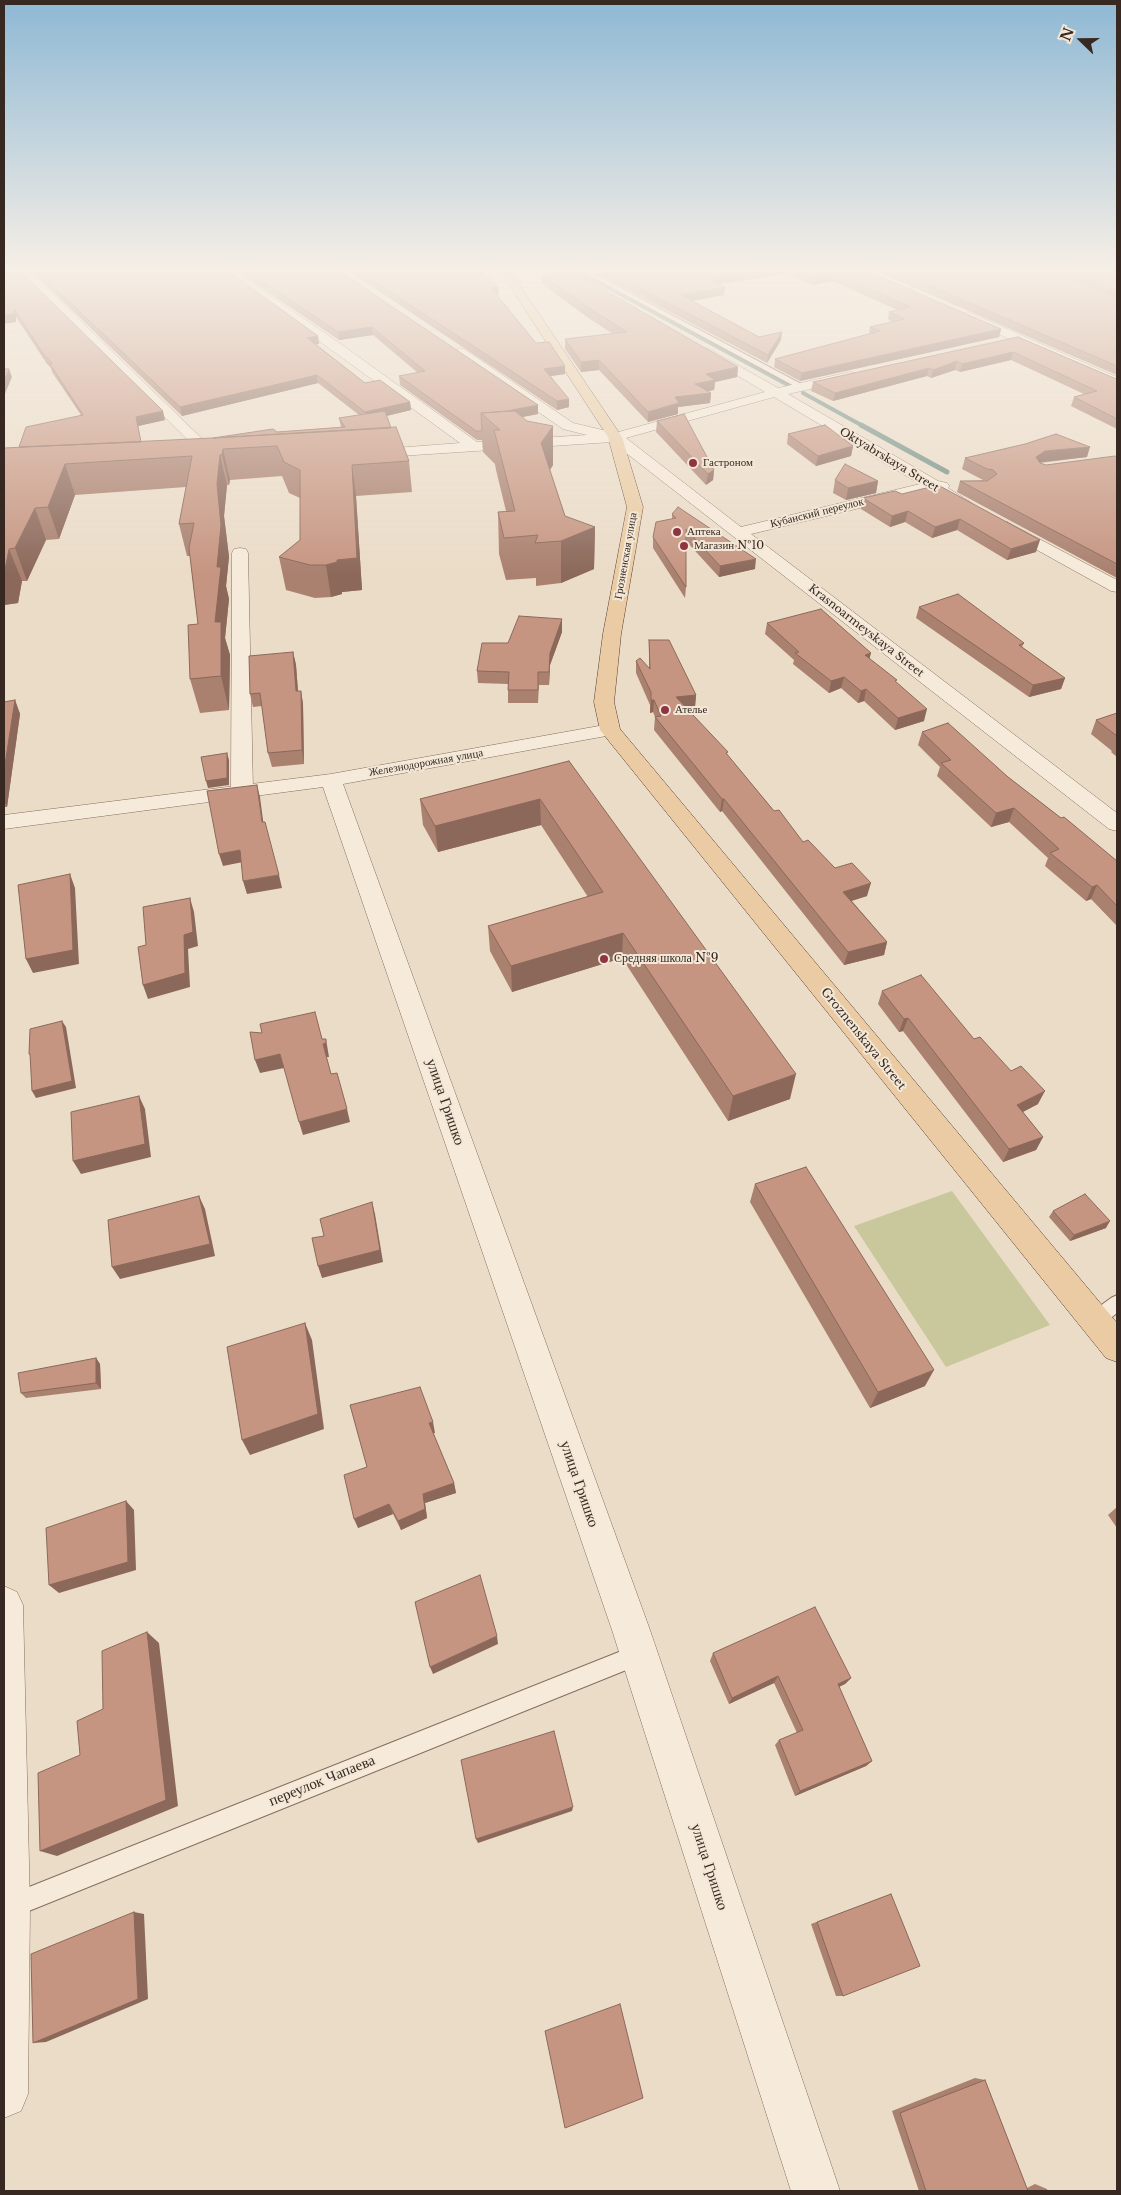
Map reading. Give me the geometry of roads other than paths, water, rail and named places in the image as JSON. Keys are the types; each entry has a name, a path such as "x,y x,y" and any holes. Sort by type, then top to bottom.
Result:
{"main road":[{"name":"Грозненская улица","path":"570,370 615,437 635,507 612,634 604,702 610,730"},
{"name":"Groznenskaya Street","path":"610,730 1106,1312 1117,1348"}],"street":[{"path":"125,370 224,463 200,464"},
{"path":"369,370 474,447"},
{"path":"486,370 568,426 615,437"},
{"name":"Oktyabrskaya Street","path":"739,370 974,509"},
{"path":"1092,370 1117,382"},
{"path":"356,455 615,437 801,386 867,372"},
{"name":"Krasnoarmeyskaya Street","path":"615,437 1117,824"},
{"name":"Кубанский переулок","path":"739,532 932,486 966,486"},
{"path":"991,518 1117,587"},
{"path":"240,553 242,792"},
{"name":"Железнодорожная улица","path":"4,822 331,780 610,730"},
{"name":"улица Гришко","path":"331,780 639,1654 816,2191"},
{"path":"4,1605 6,1908 4,2094"}],"lane":[{"path":"772,370 801,386"},
{"name":"переулок Чапаева","path":"6,1908 639,1654"}],"waterway":[{"path":"761,370 788,385"},
{"path":"803,393 863,426"},
{"path":"861,425 947,472"}],"place":[{"name":"Гастроном","path":"693,463"},
{"name":"Аптека","path":"677,532"},
{"name":"Магазин №10","path":"684,546"},
{"name":"Ателье","path":"665,710"},
{"name":"Средняя школа №9","path":"604,959"}]}
